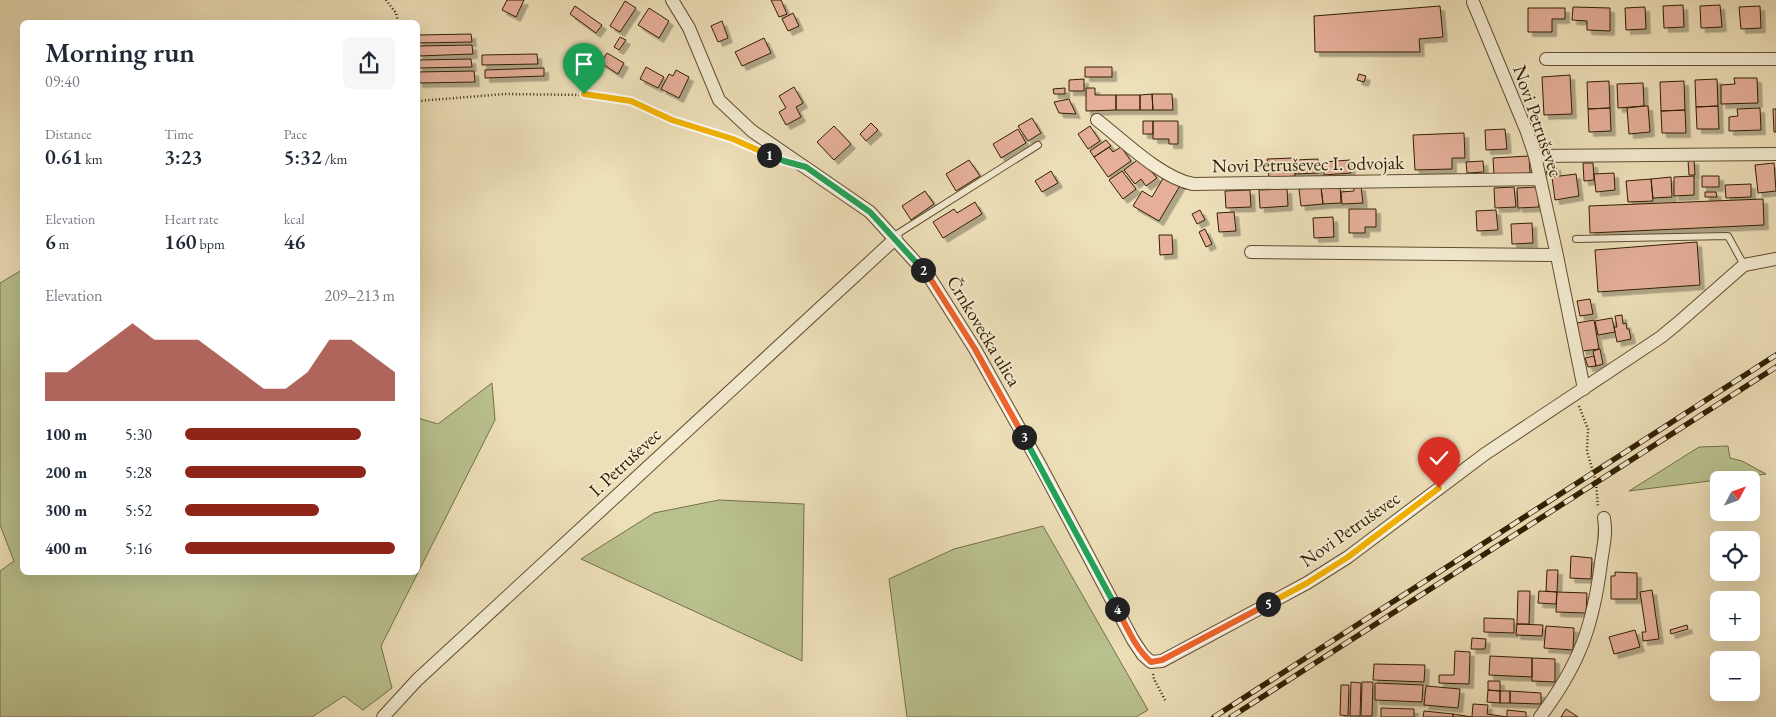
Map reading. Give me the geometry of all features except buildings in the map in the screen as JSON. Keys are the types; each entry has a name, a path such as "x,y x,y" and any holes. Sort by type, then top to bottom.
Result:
{"street":[{"name":"Črnkovečka ulica","path":"672,0 689,28 719,100 752,130 870,212 895,237 930,278 975,349 1040,465 1133,640 1151,662"},
{"name":"Novi Petruševec","path":"1473,2 1527,132 1535,156 1557,255 1579,392"},
{"path":"1546,59 1776,59"},
{"name":"Novi Petruševec I. odvojak","path":"1097,120 1165,172 1182,182 1193,184 1540,179"},
{"path":"1535,156 1776,154"},
{"name":"I. Petruševec","path":"383,717 417,680 895,237"},
{"path":"1251,252 1557,255"},
{"path":"1744,265 1776,259"},
{"name":"Novi Petruševec","path":"1151,662 1162,660 1307,583 1348,557 1485,454 1678,324 1744,265"},
{"path":"1540,717 1573,668 1583,646 1598,588 1606,531 1604,518"}],"lane":[{"path":"895,237 1038,145"},
{"path":"1576,239 1728,236 1744,265"}],"path":[{"path":"386,0 396,13 398,20"},
{"path":"420,100 505,94 584,94 631,101 672,120 733,139 759,150"},
{"path":"1579,392 1588,428 1587,451 1596,482 1598,510 1604,518"},
{"path":"1151,662 1154,679 1166,702"}],"green space":[{"path":"20,271 20,575 417,575 381,646 392,688 363,710 344,696 312,717 0,717 0,571 14,561 0,525 0,283"},
{"path":"492,383 495,420 420,569 420,419 438,424"},
{"path":"1728,446 1730,458 1742,461 1766,474 1760,475 1760,471 1710,471 1710,481 1629,491 1699,447"},
{"path":"719,500 804,504 802,661 581,559 654,513"},
{"path":"1043,526 1148,710 1136,717 907,717 889,579 954,549"}],"railway":[{"path":"1214,717 1776,355"},
{"path":"1231,717 1776,367"}],"route":[{"path":"584,94 631,101 672,120 733,139 784,161 806,167 870,212 896,238 930,278 975,349 1040,465 1133,640 1151,662 1162,660 1307,583 1348,557 1439,488"}]}
